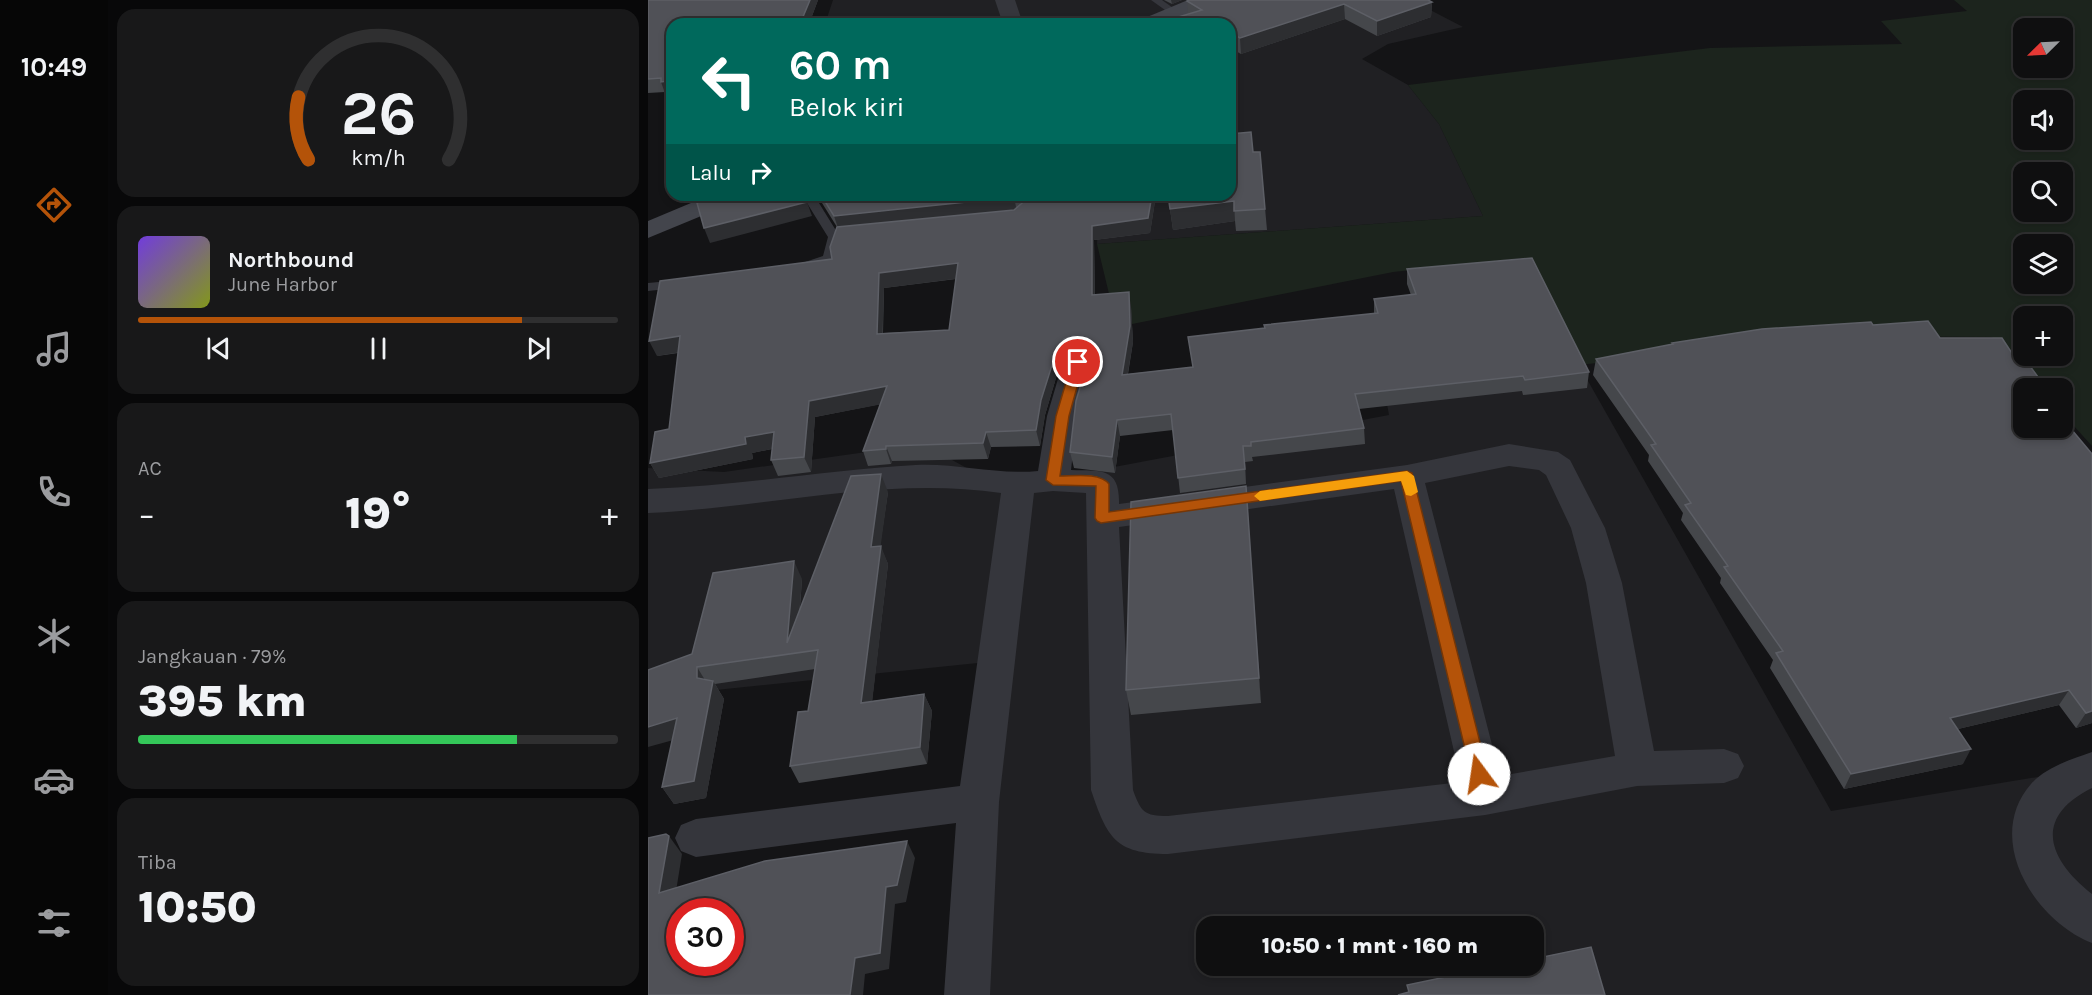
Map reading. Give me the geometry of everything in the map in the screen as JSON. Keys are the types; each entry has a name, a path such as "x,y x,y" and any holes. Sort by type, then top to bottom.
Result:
{"main road":[{"path":"1163,18 1205,0"},
{"path":"648,230 717,201"}],"street":[{"path":"1005,0 1011,18"},
{"path":"967,995 978,802 1036,482 1062,416 1078,362"},
{"path":"1101,518 1407,476 1509,455 1547,460 1559,468 1588,528 1604,583 1637,769"},
{"path":"648,501 705,499 776,489 918,476 1036,482 1099,482 1102,484 1101,518 1112,790 1122,818 1142,835 1168,834 1485,797 1637,769 1724,766"},
{"path":"1407,476 1485,797"},
{"path":"2092,769 2067,780 2042,800 2030,834 2037,862 2055,889 2092,922"},
{"path":"696,838 978,802"}],"lane":[{"path":"1156,0 1175,13"},
{"path":"788,272 829,258 840,237 813,201"},
{"path":"648,287 691,283"}],"shaded area":[{"path":"833,0 1411,0 1463,27 1388,44 1362,59 1408,85 1439,124 1483,216 1097,244 1100,201 1236,201 1236,18 827,18"},
{"path":"1954,0 2092,0 2092,446 2073,425 2073,378 2030,378 2019,366 2073,366 2073,306 2013,306 2013,360 1992,337 1834,336 1579,365 1523,258 1393,272 1117,327 1097,244 1483,216 1439,124 1408,85 1710,48 1902,44 1881,21 1967,11"},
{"path":"1579,365 1831,811 2092,768 2092,995 973,995 997,661 648,697 648,468 724,472 923,444 1003,488 1389,415 1384,388"}],"building":[{"path":"648,0 810,0 802,18 666,18 666,81 661,82 661,78 648,79"},
{"path":"1428,0 1432,2 1377,21 1344,4 1240,38 1236,36 1236,18 1175,18 1202,10 1187,1"},
{"path":"1251,132 1253,152 1260,152 1265,209 1234,211 1236,133"},
{"path":"702,201 807,202 704,228 697,203"},
{"path":"825,201 976,201 834,216"},
{"path":"1019,201 1151,201 1148,218 1092,226 1092,295 1129,292 1130,326 1122,375 1193,367 1188,337 1265,328 1264,325 1378,313 1374,299 1416,294 1407,269 1532,258 1589,372 1525,380 1523,376 1355,394 1364,428 1251,442 1251,446 1243,446 1245,469 1178,478 1171,414 1117,420 1112,457 1070,452 1076,401 1092,347 1087,339 1074,336 1064,339 1058,346 1041,400 1036,430 986,432 983,443 886,446 886,449 863,451 887,386 809,401 804,457 771,460 774,432 745,437 746,444 650,463 655,432 669,429 680,336 649,341 660,281 832,259 830,247 837,227 1014,210 1022,203","holes":["958,263 949,330 877,334 879,273"]},
{"path":"1169,201 1234,201 1170,209"},
{"path":"1928,321 1940,338 2002,338 2013,355 2013,366 2030,366 2039,378 2013,378 2013,438 2073,438 2073,431 2092,454 2092,711 2086,713 2069,690 1950,718 1971,749 1851,774 1776,653 1783,651 1724,567 1728,566 1685,505 1691,503 1651,445 1656,444 1596,359 1672,343 1762,329 1871,322 1873,325"},
{"path":"881,474 871,547 881,546 861,703 924,694 920,747 790,766 798,712 808,711 818,650 697,667 697,678 713,681 694,781 662,787 677,718 648,727 648,670 692,654 713,573 794,561 787,643 851,476"},
{"path":"1246,486 1259,678 1126,690 1131,502"},
{"path":"666,834 669,836 659,893 765,861 907,841 897,885 886,887 880,953 855,958 850,995 648,995 648,838"},
{"path":"1591,947 1605,995 1398,995 1409,992 1407,985 1450,976 1544,976 1544,957"}],"slow traffic":[{"path":"1260,496 1407,476 1411,492"}],"route":[{"path":"1078,362 1062,416 1053,480 1102,484 1101,518 1407,476 1479,774"}]}
